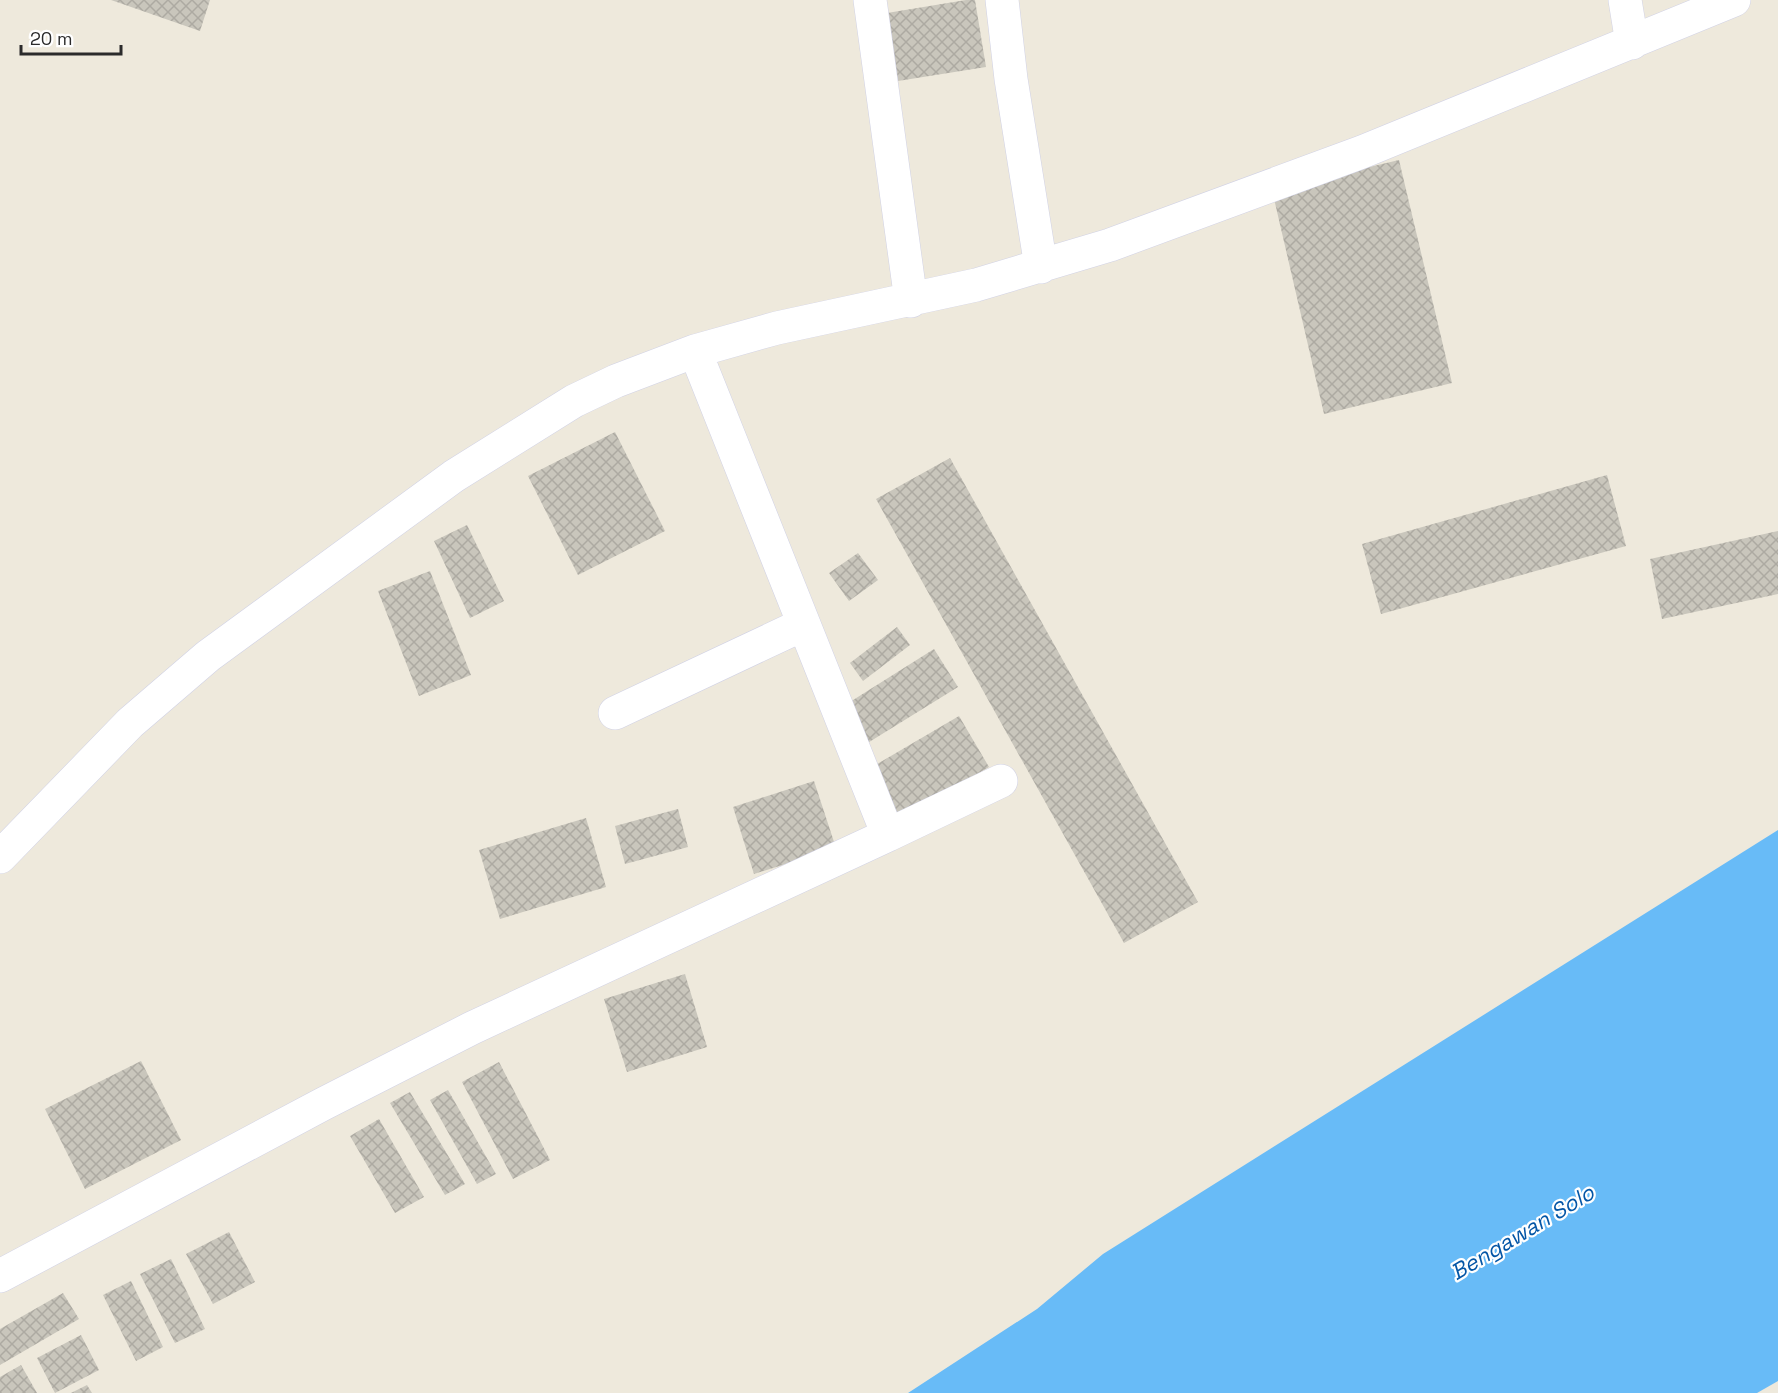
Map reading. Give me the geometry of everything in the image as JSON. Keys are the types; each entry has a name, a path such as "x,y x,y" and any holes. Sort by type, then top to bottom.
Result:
{"street":[{"path":"870,0 911,301"},
{"path":"1002,0 1011,79 1041,267"},
{"path":"1625,0 1632,43"},
{"path":"0,857 99,753 167,689 208,656 388,522 512,437 574,401 616,381 695,351 851,311 911,301 1041,267 1194,216 1632,43 1734,0"},
{"path":"695,351 802,625 888,835"},
{"path":"615,713 802,625"},
{"path":"0,1276 323,1104 472,1028 1001,781"}],"water":[{"name":"Bengawan Solo","path":"1778,830 1778,1381 1757,1393 908,1393 1037,1309 1103,1254"}],"building":[{"path":"111,0 210,0 200,31"},
{"path":"975,0 986,67 898,81 887,13"},
{"path":"1399,160 1452,383 1324,414 1272,190"},
{"path":"615,432 665,531 578,575 528,476"},
{"path":"950,458 1198,902 1124,943 876,499"},
{"path":"1607,475 1626,546 1381,614 1362,544"},
{"path":"467,525 504,601 470,618 434,541"},
{"path":"1778,531 1778,594 1662,619 1650,559"},
{"path":"858,553 878,580 849,601 829,573"},
{"path":"430,571 471,675 419,696 378,591"},
{"path":"897,627 910,645 863,681 850,663"},
{"path":"934,649 958,687 866,744 842,707"},
{"path":"959,716 989,767 898,821 867,770"},
{"path":"814,781 836,848 754,874 733,807"},
{"path":"678,809 688,847 625,864 615,826"},
{"path":"586,818 606,887 500,919 479,850"},
{"path":"685,974 707,1047 627,1072 604,999"},
{"path":"141,1061 181,1140 85,1189 45,1109"},
{"path":"499,1062 550,1160 513,1179 462,1082"},
{"path":"448,1090 496,1174 477,1184 430,1100"},
{"path":"410,1092 465,1184 445,1195 390,1103"},
{"path":"379,1119 424,1197 395,1213 350,1136"},
{"path":"229,1232 255,1282 213,1304 186,1254"},
{"path":"171,1259 205,1329 175,1343 140,1274"},
{"path":"131,1281 163,1347 136,1361 103,1295"},
{"path":"63,1293 79,1319 0,1365 0,1329"},
{"path":"81,1335 99,1370 55,1393 37,1358"},
{"path":"21,1365 37,1393 0,1393 0,1377"},
{"path":"87,1385 92,1393 71,1393"}]}
